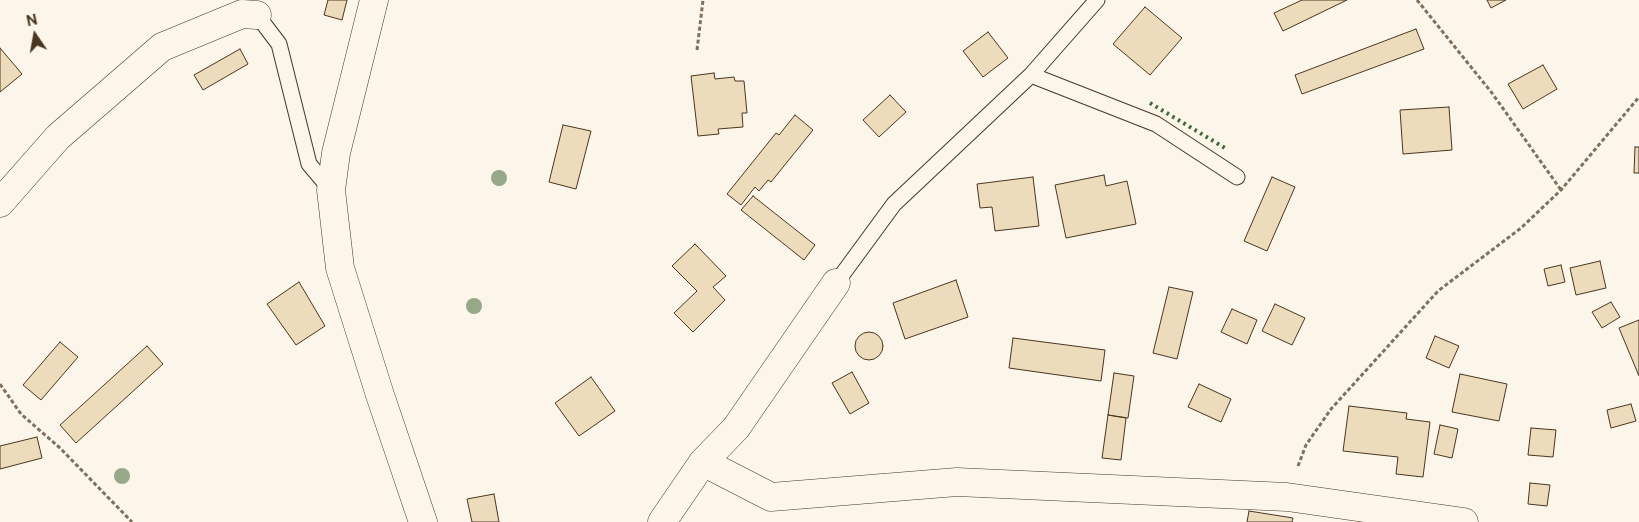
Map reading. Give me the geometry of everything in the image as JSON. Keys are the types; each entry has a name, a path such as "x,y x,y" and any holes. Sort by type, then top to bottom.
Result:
{"street":[{"path":"374,0 336,154 331,190 340,268 380,395 424,522"},
{"path":"0,203 58,137 162,47 242,14 257,15"},
{"path":"662,522 702,462 736,428 836,283"},
{"path":"702,462 771,496 957,482 1287,497 1464,522"}],"lane":[{"path":"836,283 894,204 1031,75 1097,0"},
{"path":"257,15 279,44 309,164 331,190"},
{"path":"1031,75 1156,124 1237,176"}],"path":[{"path":"697,50 702,0"},
{"path":"1417,0 1492,93 1561,190"},
{"path":"1287,497 1306,445 1331,410 1438,291 1521,228 1561,190 1639,97"},
{"path":"0,384 21,414 60,448 132,522"}],"building":[{"path":"328,0 347,0 342,20 324,15"},
{"path":"1302,0 1347,0 1283,31 1274,13"},
{"path":"1487,0 1506,0 1491,8"},
{"path":"1145,7 1182,38 1150,75 1113,44"},
{"path":"1416,29 1424,49 1302,94 1295,75"},
{"path":"988,32 1008,58 983,77 963,51"},
{"path":"0,48 22,74 0,92"},
{"path":"240,49 248,64 203,90 194,75"},
{"path":"1543,65 1557,89 1523,109 1508,84"},
{"path":"714,73 715,79 734,77 735,81 744,81 747,113 742,113 743,127 718,129 719,134 698,136 691,76"},
{"path":"890,95 906,112 879,137 863,120"},
{"path":"1449,107 1452,150 1403,154 1400,110"},
{"path":"795,115 813,130 771,182 768,180 759,191 755,187 741,205 727,194 776,133 779,135"},
{"path":"563,125 591,131 576,189 549,182"},
{"path":"1635,147 1639,147 1639,173 1634,173"},
{"path":"1104,175 1106,186 1127,181 1136,224 1066,238 1055,185"},
{"path":"1033,177 1039,226 995,231 992,207 980,208 977,184"},
{"path":"1272,177 1295,187 1267,251 1244,241"},
{"path":"753,196 815,245 804,260 741,210"},
{"path":"695,244 726,276 713,287 725,300 693,332 674,313 697,291 672,266"},
{"path":"1600,261 1606,288 1576,295 1570,268"},
{"path":"1561,265 1565,282 1548,286 1544,269"},
{"path":"956,280 968,317 905,339 893,303"},
{"path":"299,282 325,326 296,345 267,304"},
{"path":"1169,287 1193,292 1177,359 1153,353"},
{"path":"1611,302 1620,317 1602,328 1592,312"},
{"path":"1275,304 1305,318 1292,345 1262,331"},
{"path":"1232,309 1257,320 1247,344 1221,332"},
{"path":"1639,320 1639,376 1619,328"},
{"path":"869,332 879,336 883,346 879,356 869,360 859,356 855,346 859,336"},
{"path":"1435,336 1459,346 1449,368 1426,358"},
{"path":"1013,338 1105,350 1101,381 1009,368"},
{"path":"60,342 78,357 41,400 23,385"},
{"path":"147,346 163,364 76,443 60,425"},
{"path":"852,372 869,403 850,414 832,383"},
{"path":"1114,373 1134,376 1128,418 1108,415"},
{"path":"1460,374 1507,384 1499,421 1452,412"},
{"path":"591,377 615,411 579,436 555,403"},
{"path":"1199,384 1231,399 1221,422 1188,407"},
{"path":"1631,404 1636,421 1611,428 1607,410"},
{"path":"1349,406 1407,413 1406,419 1430,422 1423,477 1396,474 1398,457 1343,451"},
{"path":"1108,415 1126,418 1121,460 1102,458"},
{"path":"1440,425 1458,429 1452,458 1434,454"},
{"path":"1531,428 1556,430 1553,457 1528,455"},
{"path":"37,437 42,458 0,469 0,446"},
{"path":"1530,483 1550,485 1547,506 1528,504"},
{"path":"494,494 499,522 472,522 467,499"},
{"path":"1249,511 1293,518 1292,522 1247,522"}],"hedge":[{"path":"1150,103 1225,148"}]}
